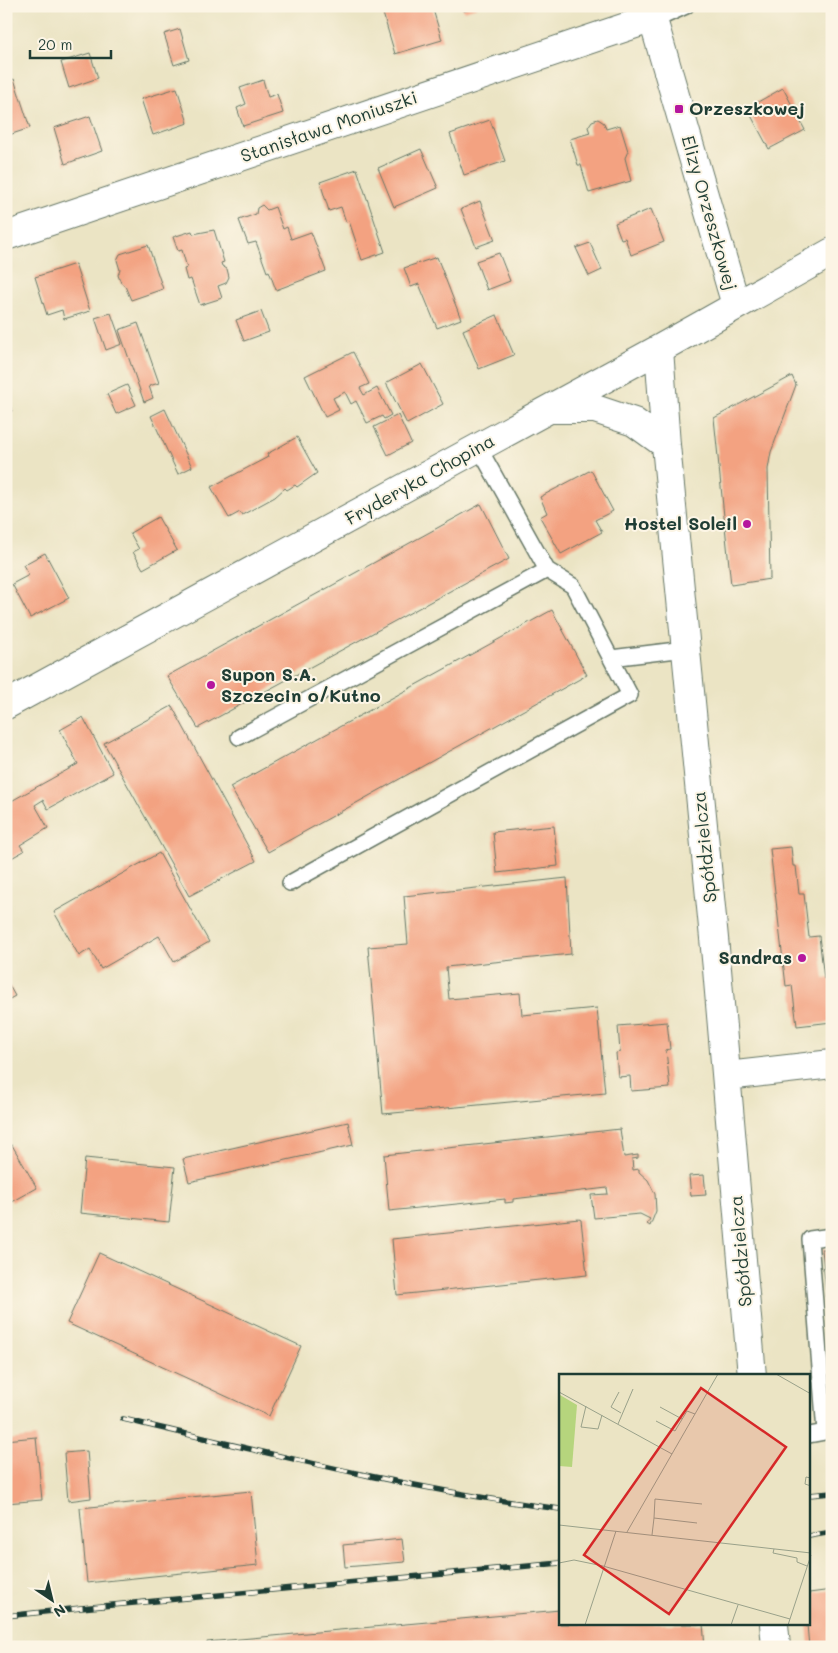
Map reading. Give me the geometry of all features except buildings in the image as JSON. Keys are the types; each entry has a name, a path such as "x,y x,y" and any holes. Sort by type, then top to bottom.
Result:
{"street":[{"name":"Stanisława Moniuszki","path":"6,236 651,12"},
{"name":"Elizy Orzeszkowej","path":"651,12 736,305"},
{"name":"Fryderyka Chopina","path":"6,706 479,448 832,252"},
{"name":"Spółdzielcza","path":"659,349 685,649 727,1076 752,1374"},
{"path":"549,409 595,409 634,422 666,445"},
{"path":"727,1076 832,1064"},
{"path":"774,1626 776,1647"}],"lane":[{"path":"651,12 664,16 686,6"},
{"path":"290,883 630,695 573,586 547,570 479,448"},
{"path":"239,737 547,570"},
{"path":"611,658 685,649"},
{"path":"810,1435 825,1432 825,1352 810,1239 832,1236"}],"railway":[{"path":"123,1419 395,1481 450,1492 559,1509"},
{"path":"810,1495 832,1493"},
{"path":"810,1536 832,1532"},
{"path":"6,1616 559,1563"}],"place":[{"name":"Orzeszkowej","path":"679,109"},
{"name":"Hostel Soleil","path":"747,524"},
{"name":"Supon S.A. Szczecin o/Kutno","path":"211,685"},
{"name":"Sandras","path":"802,958"}]}
